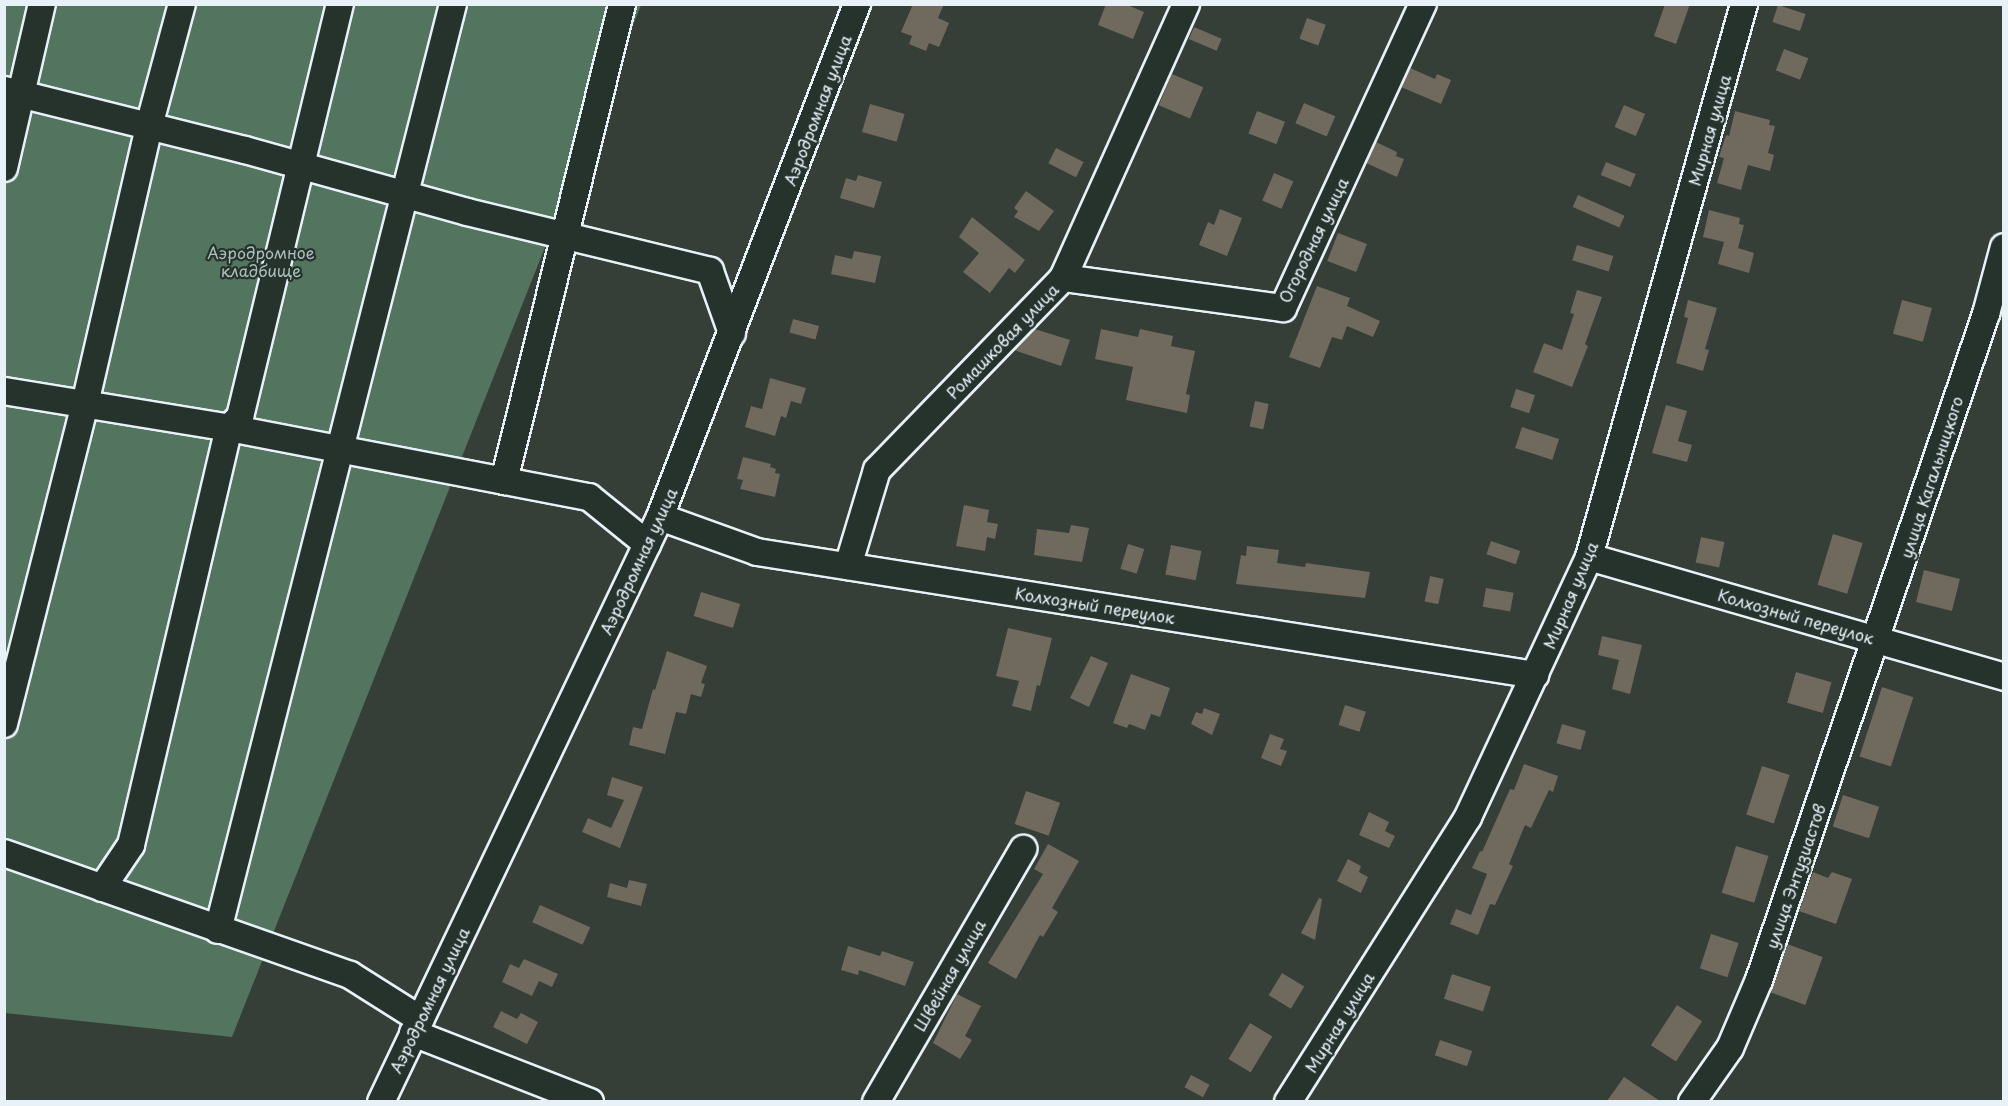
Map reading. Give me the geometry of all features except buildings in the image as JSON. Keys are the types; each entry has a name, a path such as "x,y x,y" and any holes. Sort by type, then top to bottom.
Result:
{"street":[{"path":"4,168 13,92 42,4"},
{"path":"4,724 85,404 149,126 182,4"},
{"path":"102,888 131,844 229,428 240,417 340,4"},
{"path":"218,930 338,449 453,4"},
{"path":"504,481 622,4"},
{"name":"Аэродромная улица","path":"381,1101 660,517 857,4"},
{"name":"Ромашковая улица","path":"848,566 877,470 1063,278 1186,4"},
{"name":"Огородная улица","path":"1063,278 1283,308 1423,4"},
{"name":"Мирная улица","path":"1288,1101 1468,817 1589,557 1744,4"},
{"path":"13,92 301,165 563,236 710,272 732,333"},
{"name":"улица Кагальницкого","path":"1877,639 1995,307 2004,247"},
{"path":"4,391 229,428 589,497 647,544"},
{"name":"Колхозный переулок","path":"660,517 757,552 1535,675"},
{"name":"Колхозный переулок","path":"1589,557 2004,677"},
{"name":"улица Энтузиастов","path":"1692,1101 1730,1048 1760,980 1877,639"},
{"name":"Швейная улица","path":"876,1101 1023,849"},
{"path":"4,853 350,975 417,1026 590,1101"}],"green space":[{"name":"Аэродромное кладбище","path":"5,5 641,5 232,1037 5,1013"}]}
